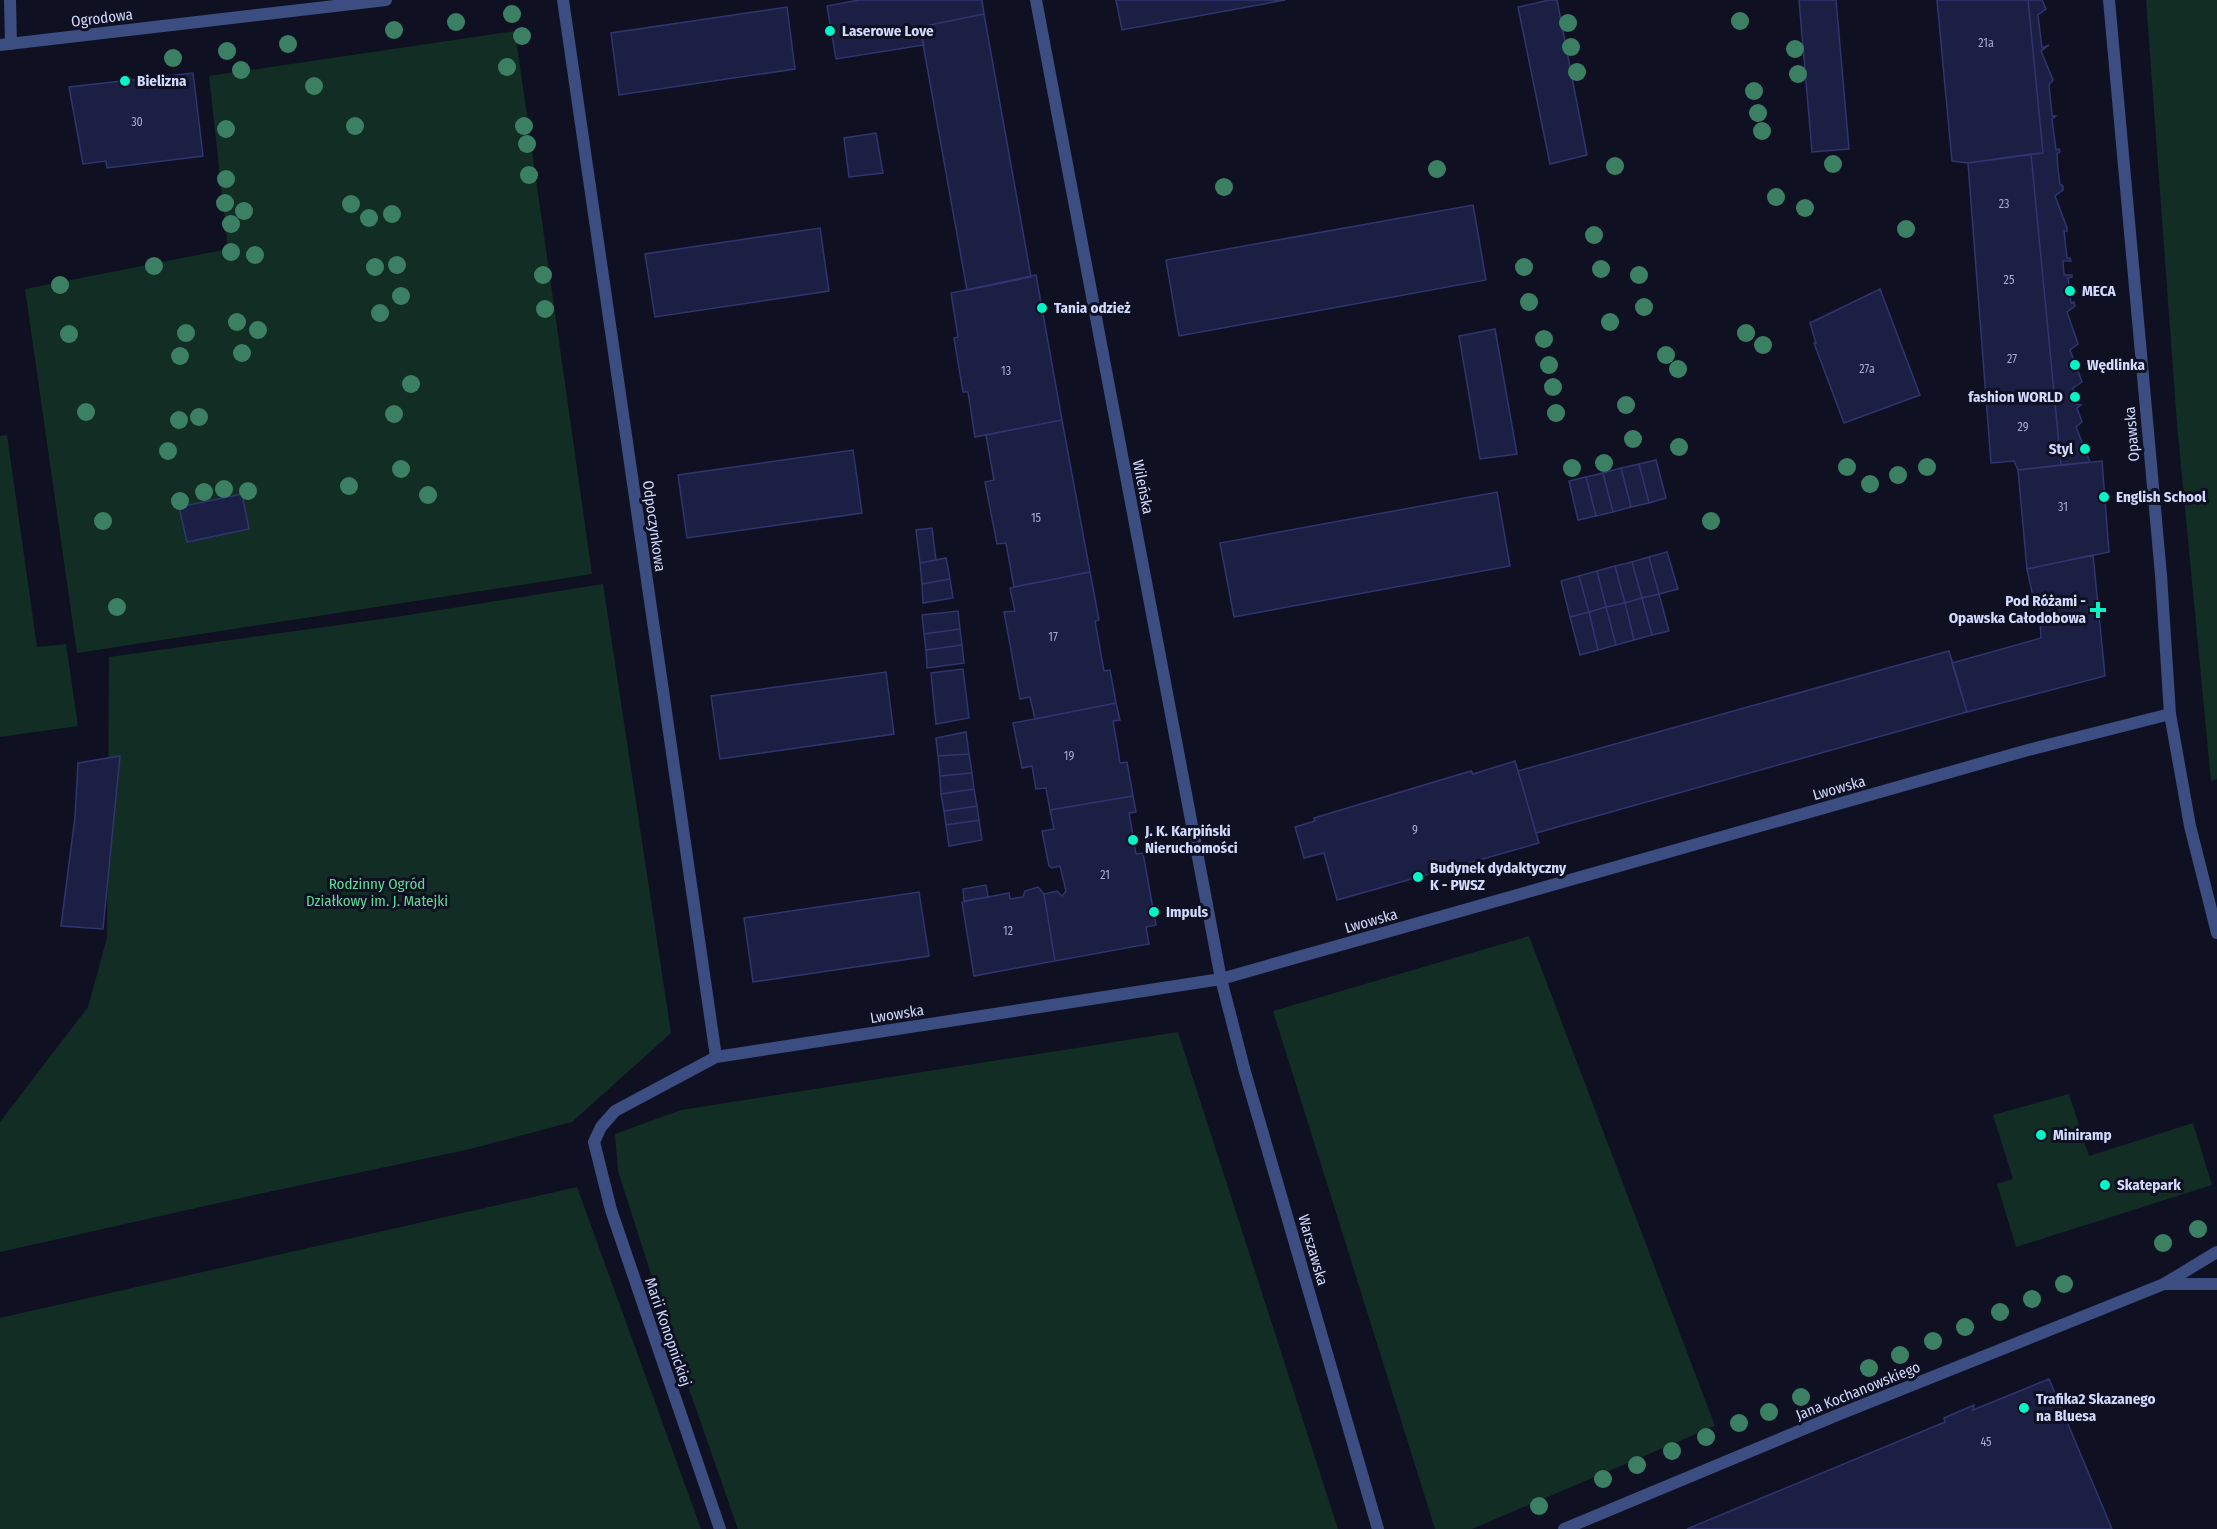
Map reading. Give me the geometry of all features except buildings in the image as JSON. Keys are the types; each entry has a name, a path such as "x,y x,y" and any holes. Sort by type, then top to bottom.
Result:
{"street":[{"path":"5,44 10,0"},
{"name":"Ogrodowa","path":"5,44 386,0"},
{"name":"Odpoczynkowa","path":"563,0 716,1057"},
{"name":"Wileńska","path":"1036,0 1221,979"},
{"name":"Opawska","path":"2109,0 2161,576 2170,714 2190,826 2217,933"},
{"name":"Lwowska","path":"594,1142 601,1127 615,1111 716,1057 1221,979 2017,754 2170,714"},
{"name":"Warszawska","path":"1221,979 1245,1072 1378,1529"},
{"name":"Marii Konopnickiej","path":"594,1142 611,1210 720,1529"},
{"name":"Jana Kochanowskiego","path":"1564,1529 1840,1414 2164,1284 2217,1252"},
{"name":"Jana Kochanowskiego","path":"2164,1284 2217,1284"}],"green space":[{"path":"2146,0 2217,0 2217,779 2211,781 2177,424"},
{"path":"515,31 592,574 77,653 25,289 228,249 209,76"},
{"path":"7,435 37,647 66,644 78,726 0,737 0,436"},
{"name":"Rodzinny Ogród Działkowy im. J. Matejki","path":"603,584 671,1033 572,1122 470,1149 0,1252 0,1122 88,1007 107,938 109,657 396,617"},
{"path":"1529,936 1715,1426 1472,1529 1435,1529 1273,1011"},
{"path":"1178,1032 1338,1529 738,1529 674,1346 618,1171 615,1134 681,1110"},
{"name":"Skatepark","path":"2069,1094 2089,1156 2193,1123 2212,1185 2016,1247 1997,1184 2013,1179 1993,1115"},
{"path":"577,1187 701,1529 0,1529 0,1318"}],"place":[{"name":"Laserowe Love","path":"830,31"},
{"name":"Bielizna","path":"125,81"},
{"name":"MECA","path":"2070,291"},
{"name":"Tania odzież","path":"1042,308"},
{"name":"Wędlinka","path":"2075,365"},
{"name":"fashion WORLD","path":"2075,397"},
{"name":"Styl","path":"2085,449"},
{"name":"English School","path":"2104,497"},
{"name":"Pod Różami - Opawska Całodobowa","path":"2098,610"},
{"name":"J. K. Karpiński Nieruchomości","path":"1133,840"},
{"name":"Budynek dydaktyczny K - PWSZ","path":"1418,877"},
{"name":"Impuls","path":"1154,912"},
{"name":"Miniramp","path":"2041,1135"},
{"name":"Skatepark","path":"2105,1185"},
{"name":"Trafika2 Skazanego na Bluesa","path":"2024,1408"}]}
